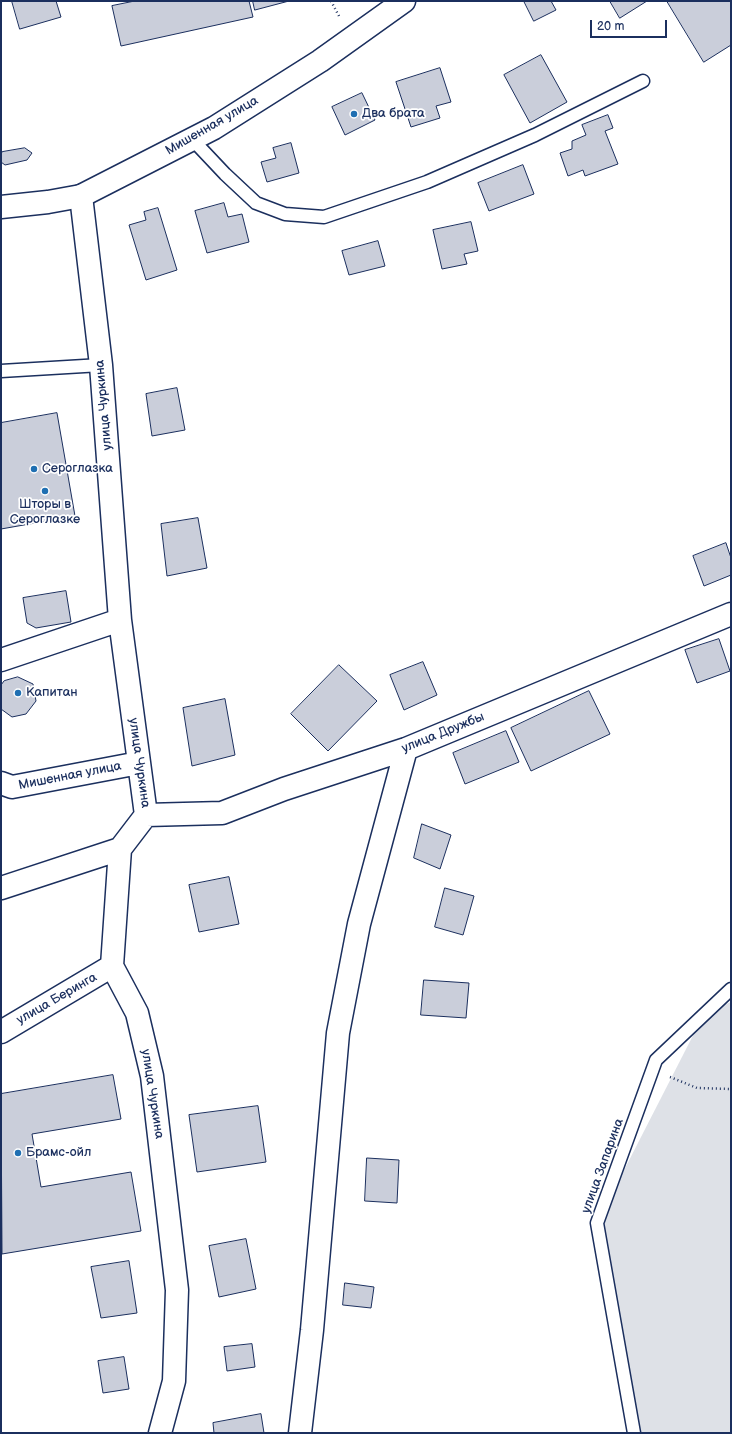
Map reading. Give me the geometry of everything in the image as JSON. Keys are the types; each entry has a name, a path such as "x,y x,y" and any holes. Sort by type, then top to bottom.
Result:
{"street":[{"name":"Мишенная улица","path":"1,207 48,202 81,196 214,128 320,61 404,1"},
{"name":"улица Чуркина","path":"81,196 101,365 120,620 146,815 120,849"},
{"name":"улица Дружбы","path":"146,815 222,813 284,789 406,749 731,614"},
{"path":"1,660 120,620"},
{"path":"300,1433 312,1330 338,1033 359,924 406,749"},
{"name":"Мишенная улица","path":"1,783 12,787 139,763"},
{"path":"1,888 120,849 112,966"},
{"name":"улица Чуркина","path":"112,966 137,1013 152,1076 177,1290 174,1381 160,1433"},
{"name":"улица Беринга","path":"1,1032 112,966"}],"lane":[{"path":"192,139 225,174 256,203 285,214 324,217 427,182 535,135 643,81"},
{"path":"1,371 101,365"},
{"name":"улица Запарина","path":"634,1433 598,1223 656,1060 731,989"}],"path":[{"path":"652,1070 696,1088 731,1089"}],"shaded area":[{"path":"731,1002 731,1433 635,1433 597,1223 705,1012"}],"building":[{"path":"12,1 56,1 61,17 20,29"},
{"path":"135,1 249,1 253,17 121,46 112,6"},
{"path":"253,1 289,1 255,10"},
{"path":"524,1 551,1 556,10 534,21"},
{"path":"610,1 647,1 620,18"},
{"path":"667,1 731,1 731,45 704,62"},
{"path":"541,55 567,102 530,123 504,75"},
{"path":"440,68 451,102 436,106 440,118 411,127 396,82"},
{"name":"Два брата","path":"362,93 375,120 345,135 332,107"},
{"path":"608,115 613,128 605,131 618,164 585,176 583,170 568,176 560,153 572,149 572,141 586,135 582,125"},
{"path":"291,143 299,173 267,182 261,162 276,158 273,148"},
{"path":"25,148 32,153 27,160 5,165 1,162 2,152"},
{"path":"523,165 534,194 489,211 478,183"},
{"path":"224,203 228,217 242,214 249,242 207,253 195,211"},
{"path":"158,208 177,270 146,280 129,225 146,220 144,212"},
{"path":"471,222 478,251 464,254 467,264 442,269 433,230"},
{"path":"378,241 385,266 349,275 342,251"},
{"path":"177,388 185,430 152,436 146,394"},
{"name":"Сероглазка","path":"57,413 75,516 1,529 1,423"},
{"path":"198,518 207,568 167,576 161,524"},
{"path":"726,543 731,558 731,575 704,586 693,556"},
{"path":"66,591 71,622 36,628 27,623 23,598"},
{"path":"719,639 730,671 697,683 685,650"},
{"path":"423,662 437,695 404,710 390,675"},
{"path":"339,665 377,701 328,751 291,714"},
{"name":"Капитан","path":"18,677 33,684 36,701 26,714 12,717 1,709 1,685 4,681"},
{"path":"589,691 610,734 531,771 511,728"},
{"path":"225,699 235,755 192,766 183,708"},
{"path":"506,731 519,762 465,784 453,753"},
{"path":"422,824 451,835 440,869 414,858"},
{"path":"229,877 239,924 199,932 189,885"},
{"path":"445,888 474,896 463,935 435,927"},
{"path":"424,980 469,983 466,1018 421,1015"},
{"name":"Брамс-ойл","path":"113,1075 121,1119 32,1134 41,1187 131,1172 141,1231 2,1254 1,1094"},
{"path":"258,1106 266,1162 197,1172 189,1115"},
{"path":"367,1158 399,1160 397,1203 365,1201"},
{"path":"246,1239 256,1289 219,1297 209,1246"},
{"path":"129,1261 137,1313 101,1318 91,1267"},
{"path":"345,1283 374,1287 371,1308 343,1305"},
{"path":"252,1344 255,1367 227,1371 224,1347"},
{"path":"124,1357 129,1389 103,1393 98,1361"},
{"path":"261,1414 264,1433 214,1433 213,1423"}],"place":[{"name":"Два брата","path":"354,114"},
{"name":"Сероглазка","path":"34,469"},
{"name":"Шторы в Сероглазке","path":"45,491"},
{"name":"Капитан","path":"18,693"},
{"name":"Брамс-ойл","path":"18,1153"}]}
